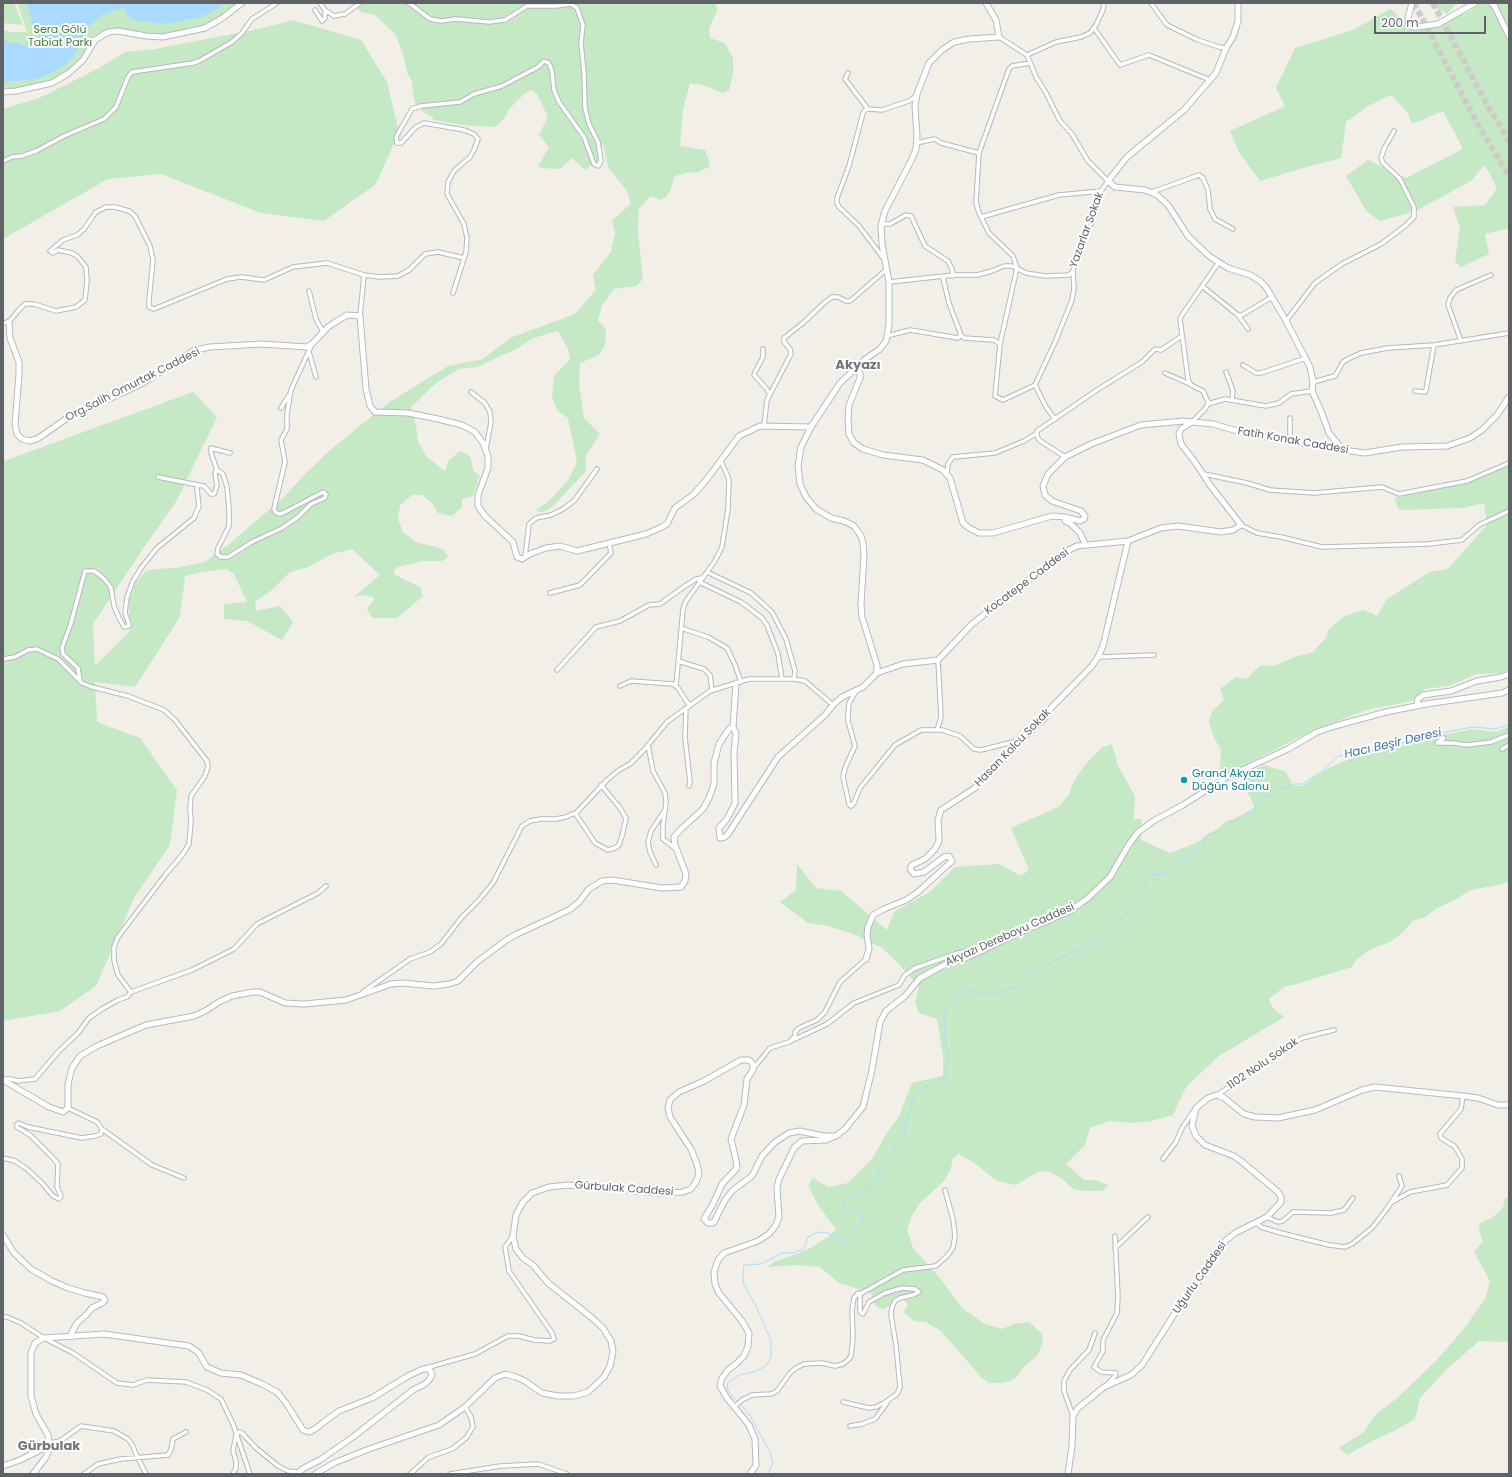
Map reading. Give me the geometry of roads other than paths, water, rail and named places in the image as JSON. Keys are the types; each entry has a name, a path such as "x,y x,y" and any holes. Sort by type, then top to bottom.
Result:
{"street":[{"path":"3,92 52,83 69,73 84,60 95,40 108,32 118,31 146,36 163,37 205,28 221,19 242,3"},
{"path":"3,161 36,151 64,136 104,119 116,107 128,77 132,72 199,61 232,42 242,33 252,19 277,3"},
{"path":"320,3 325,10 334,16 344,14 360,3"},
{"path":"409,3 430,20 441,21 456,19 489,22 505,20 527,6 556,6 571,4 578,8 583,25 580,43 584,73 585,108 589,124 598,142 600,161 598,166 594,164 584,138 559,102 554,90 552,71 549,63 544,61 538,67 502,86 474,94 460,102 421,106 412,110 396,137 397,143 401,143 416,127 424,122 464,130 474,134 478,139 470,157 454,171 448,182 447,194 464,224 467,238 466,252 453,293"},
{"path":"986,3 996,20 999,37"},
{"path":"1027,55 1056,42 1081,37 1090,33 1103,10 1104,3"},
{"path":"1152,3 1167,25 1198,40 1226,48"},
{"name":"Yazarlar Sokak","path":"889,282 977,275 992,272 1004,266 1012,266 1026,272 1045,276 1069,275 1073,271 1077,252 1091,224 1101,190 1127,157 1184,110 1216,74 1226,48 1233,37 1238,21 1238,3"},
{"path":"1413,4 1408,18 1409,24 1413,27 1417,27 1438,24 1475,3"},
{"path":"1491,3 1494,5 1509,36"},
{"path":"315,10 322,21 325,18 325,10"},
{"path":"1094,28 1120,65 1149,55 1210,80"},
{"path":"877,673 877,665 862,617 860,604 864,555 861,536 854,526 844,521 831,518 816,509 806,497 800,484 798,466 801,447 811,427 840,383 853,371 858,370 864,360 880,349 886,341 889,325 889,282 886,270 881,224 885,211 912,159 916,143 916,96 929,63 942,50 954,42 975,38 999,37 1027,55 1036,77 1060,121 1072,134 1088,161 1108,181 1115,187 1157,194 1168,205 1188,236 1208,256 1228,268 1250,275 1266,287 1306,358 1310,367 1313,382 1312,391 1329,433 1343,450"},
{"path":"1030,63 1012,66 1009,69 980,153 976,203 989,233 1013,256 1017,268 1000,344 995,396 1003,400 1035,385 1056,340 1072,300 1074,288 1073,271"},
{"path":"848,73 845,79 868,110"},
{"path":"885,260 859,226 839,207 837,198 849,166 865,110 882,110 909,101 916,96"},
{"path":"1286,321 1315,283 1342,264 1381,244 1405,226 1414,217 1414,207 1400,179 1383,163 1381,158 1384,149 1394,131"},
{"path":"916,143 935,139 941,143 980,153"},
{"path":"1152,192 1199,175 1203,178 1208,190 1210,209 1215,219 1233,229"},
{"path":"981,217 1059,195 1101,190"},
{"path":"3,323 9,322 25,304 34,304 56,311 76,307 85,300 87,281 86,267 72,252 58,250 53,253 50,251 63,240 77,235 84,229 96,212 106,207 115,207 129,211 135,216 150,246 153,260 149,307 154,309 227,279 241,277 264,280 293,266 327,263 364,275 380,277 398,276 409,270 425,254 438,252 464,258"},
{"path":"881,224 890,224 906,215 911,216 925,246 948,261 954,276 943,278 949,303 961,336"},
{"path":"1191,385 1188,379 1180,324 1182,315 1219,262"},
{"path":"764,426 767,400 791,354 790,349 784,342 784,338 832,297 838,297 846,301 850,301 886,270"},
{"path":"364,275 360,316 366,389 370,406 375,412 408,413 462,425 475,432 483,443 488,456 488,468 478,495 478,506 485,516 513,542 517,557 522,559 546,548 560,546 577,551 646,534 667,524 675,508 694,494 739,436 760,426 811,427"},
{"path":"1461,341 1448,305 1450,298 1456,290 1491,275"},
{"path":"1202,286 1238,315 1248,329"},
{"path":"309,291 316,319 323,332"},
{"path":"1238,315 1242,315 1272,297"},
{"path":"281,408 291,393 312,344 328,326 347,315 360,316"},
{"name":"Org.Salih Omurtak Caddesi","path":"9,322 10,338 19,362 15,425 16,434 22,439 28,441 37,440 66,419 140,384 195,350 210,347 262,344 307,347 312,344"},
{"path":"887,336 910,330 958,338 961,336 964,338 994,340 1000,344"},
{"path":"1313,382 1335,376 1343,362 1361,353 1388,348 1434,345 1509,333"},
{"path":"947,475 948,464 953,457 995,453 1024,441 1096,390 1142,362 1155,350 1161,350 1182,336"},
{"path":"1414,391 1425,392 1426,390 1434,345"},
{"path":"763,349 763,357 754,375 766,388 770,395"},
{"path":"309,352 316,377"},
{"path":"1243,365 1256,373 1261,373 1306,358"},
{"path":"858,370 860,373 860,378 849,405 848,418 848,434 854,443 863,449 883,455 923,460 944,470 956,496 963,522 969,528 979,533 993,533 1052,516 1065,517 1065,521 1071,524 1080,533 1085,544"},
{"path":"1226,372 1233,391 1232,400"},
{"path":"1165,373 1203,391 1208,404"},
{"path":"1035,385 1046,407 1055,419"},
{"path":"1312,391 1291,394 1279,403 1266,406 1225,399 1208,404 1192,422 1181,429 1179,434 1181,444 1241,525 1257,533 1322,547 1428,544 1462,540 1479,525 1509,511"},
{"path":"472,392 485,403 490,412 491,422 486,450"},
{"path":"217,470 223,474 227,487 229,509 228,526 218,548 217,554 221,557 228,557 252,542 282,528 298,517 311,504 325,498 326,494 323,492 283,513 279,514 274,509 284,462 281,440 285,436 291,393"},
{"name":"Fatih Konak Caddesi","path":"1065,517 1080,521 1084,519 1085,516 1081,511 1048,498 1045,495 1043,486 1048,474 1065,457 1091,444 1140,425 1183,421 1213,424 1248,434 1365,453 1402,447 1447,446 1470,438 1482,430 1496,415 1509,397"},
{"path":"1290,418 1290,441"},
{"path":"1037,433 1039,440 1065,457"},
{"path":"158,477 204,486 211,494 214,494 218,486 215,473 217,470 211,453 211,448 230,453"},
{"path":"689,786 690,782 685,737 687,706 676,686 681,628 684,605 722,547 728,509 729,479 721,461"},
{"path":"1204,474 1247,483 1270,490 1314,493 1382,487 1399,494 1467,481 1509,463"},
{"path":"525,557 529,524 536,518 563,509 574,501 585,488 597,469"},
{"path":"80,681 78,668 63,654 62,648 71,623 85,571 94,572 106,581 111,588 114,606 119,618 124,627 129,626 125,613 127,597 133,581 157,548 194,518 199,506 198,485"},
{"name":"Kocatepe Caddesi","path":"938,660 972,624 1065,552 1077,546 1085,544 1128,541 1161,528 1178,526 1222,532 1233,530 1241,525"},
{"name":"Hasan Kolcu Sokak","path":"866,959 869,949 867,934 874,915 906,900 918,892 952,861 949,856 944,856 924,872 914,874 910,869 912,865 924,859 935,849 939,841 938,820 941,810 975,788 1021,740 1044,719 1050,709 1092,666 1098,657 1103,646 1128,541"},
{"path":"550,593 580,585 610,553 609,543"},
{"path":"707,572 751,593 772,612 786,639 795,671 794,679"},
{"path":"557,670 596,627 620,620 649,605 660,604 696,579 702,578"},
{"path":"699,582 741,602 762,618 767,625 778,654 782,679"},
{"path":"681,628 708,637 726,648 735,665 739,682 733,727 736,733 734,752 735,803 727,818 719,828 720,838 725,837 728,834 778,757 825,715 842,697 863,687 877,673 903,664 938,660 941,717 937,730"},
{"path":"3,659 15,657 28,650 37,649 58,659 80,681 92,687 128,696 164,710 176,720 203,755 208,767 205,776 191,796 189,844 183,854 118,937 114,947 114,960 118,975 131,992"},
{"path":"1098,657 1154,655"},
{"path":"678,661 704,669 710,675 712,690"},
{"path":"1417,706 1418,699 1424,695 1451,691 1477,681 1501,677 1509,674"},
{"path":"355,997 410,959 430,952 441,944 462,917 493,883 522,826 530,821 556,819 575,813 589,800 601,785 619,770 630,764 667,722 687,706 712,690 749,680 794,679 805,681 833,705"},
{"path":"620,686 630,682 673,684 676,686"},
{"path":"857,690 849,703 848,714 848,721 855,746 845,768 843,777 849,804 851,806 854,803 860,788 895,745 921,730 942,730 960,736 974,749 981,750 1021,740"},
{"name":"Akyazı Dereboyu Caddesi","path":"836,1136 845,1129 863,1108 872,1070 880,1022 886,1011 905,996 920,978 948,963 966,958 1016,934 1070,911 1088,898 1110,877 1138,832 1155,820 1183,805 1227,777 1288,749 1316,732 1386,712 1502,693 1509,690"},
{"path":"68,1108 68,1084 72,1068 80,1056 97,1046 146,1025 194,1016 205,1012 219,1002 232,996 253,992 260,992 285,1003 304,1004 346,1000 391,984 403,983 434,986 449,984 458,981 477,962 515,934 569,910 579,902 589,889 602,881 612,880 662,888 681,887 685,881 686,874 674,837 702,809 709,798 714,784 714,763 719,744 725,734 733,727"},
{"path":"1444,738 1437,743 1467,745 1492,742 1509,735"},
{"path":"648,745 653,772 665,793 663,838 677,850"},
{"path":"1502,749 1509,745"},
{"path":"575,813 595,843 608,850 619,845 626,818 620,808 601,785"},
{"path":"656,865 650,852 648,842 652,831 665,809"},
{"path":"3,1079 18,1081 35,1079 58,1052 78,1033 89,1018 118,1000 127,997 131,992 192,970 234,949 257,924 318,893 326,886"},
{"path":"836,1136 823,1136 800,1131 789,1133 775,1142 762,1156 752,1176 733,1190 725,1200 714,1222 708,1223 704,1219 722,1184 736,1168 736,1160 731,1139 744,1105 747,1079 770,1048 790,1042 827,1024 854,1003 899,985 905,975 915,968 958,953 989,947"},
{"path":"790,1042 795,1036 795,1032 799,1028 818,1020 825,1012 840,982 866,959"},
{"name":"1102 Nolu Sokak","path":"1216,1096 1302,1038 1334,1030"},
{"name":"Gürbulak Caddesi","path":"513,1236 516,1215 523,1202 532,1193 549,1187 567,1185 659,1193 683,1192 691,1189 699,1174 697,1164 691,1149 670,1117 668,1108 670,1100 679,1092 704,1081 741,1060 752,1061 753,1070"},
{"path":"3,1079 50,1108 63,1112 68,1108"},
{"path":"1163,1159 1176,1142 1182,1128 1196,1108 1208,1098 1216,1096 1223,1097 1244,1114 1255,1117 1278,1118 1314,1110 1362,1090 1375,1088 1463,1096 1478,1098 1498,1105 1509,1105"},
{"path":"1391,1202 1410,1192 1448,1185 1462,1168 1462,1159 1457,1150 1454,1146 1441,1138 1440,1134 1460,1109 1463,1096"},
{"path":"68,1108 97,1122 102,1130 152,1164 184,1178"},
{"name":"Uğurlu Caddesi","path":"1073,1416 1078,1408 1107,1386 1131,1375 1142,1365 1173,1316 1206,1271 1225,1241 1235,1233 1267,1218 1282,1202 1278,1192 1241,1161 1234,1156 1205,1145 1196,1136 1192,1126 1196,1108"},
{"path":"3,1158 16,1161 27,1169 53,1196 59,1199 61,1196 57,1187 58,1164 52,1156 30,1135 17,1127 17,1124 20,1123 28,1127 82,1138 101,1134 102,1130"},
{"path":"750,1474 756,1466 755,1439 749,1425 736,1406 727,1398 720,1386 722,1378 728,1370 744,1356 748,1346 749,1333 742,1321 719,1293 715,1284 714,1272 718,1260 724,1253 758,1241 769,1234 776,1225 779,1217 777,1188 779,1179 794,1148 802,1142 826,1140 836,1136"},
{"path":"1257,1223 1261,1227 1281,1233 1328,1245 1345,1247 1352,1244 1372,1228 1402,1186 1399,1176"},
{"path":"736,1406 742,1400 752,1395 771,1394 777,1391 790,1374 796,1368 804,1364 822,1363 835,1366 843,1364 848,1360 851,1356 853,1338 853,1303 858,1293 860,1294 903,1270 936,1266 947,1256 952,1248 955,1236 953,1218 945,1190"},
{"path":"1267,1218 1278,1222 1293,1212 1331,1213 1344,1210 1353,1198"},
{"path":"1115,1248 1148,1218"},
{"path":"3,1235 14,1253 31,1269 68,1288 103,1296 105,1300 92,1308 88,1314 77,1323 70,1336"},
{"path":"33,1474 46,1457 50,1444 48,1435 36,1414 31,1396 31,1353 35,1343 44,1338 104,1334 189,1346 198,1352 207,1366 221,1373 241,1375 277,1392 286,1402 303,1430 309,1432 339,1411 372,1398 408,1376 423,1369 475,1354 508,1336 519,1336 544,1341 554,1339 552,1333 509,1271 505,1247 513,1236"},
{"path":"315,1474 334,1463 369,1448 439,1425 465,1407 495,1378 506,1374 525,1381 542,1393 558,1396 574,1396 588,1392 604,1377 610,1366 613,1352 610,1341 603,1328 548,1283 533,1265 523,1258 516,1249 513,1236"},
{"path":"1107,1386 1116,1373 1101,1372 1094,1367 1103,1351 1103,1340 1117,1313 1118,1297 1115,1236"},
{"path":"843,1402 869,1408 876,1407 897,1394 900,1388 896,1345 891,1315 892,1307 895,1301 900,1298 914,1296 918,1292 915,1289 902,1288 884,1293 870,1302 863,1314 860,1312 860,1294"},
{"path":"3,1317 7,1317 21,1323 44,1338 73,1353 117,1383 133,1384 147,1380 186,1382 207,1390 221,1399 233,1424 250,1474"},
{"path":"1068,1474 1072,1446 1073,1416 1064,1391 1064,1381 1070,1370 1089,1350 1095,1333"},
{"path":"236,1435 239,1432 242,1433 256,1448 278,1466 288,1471 299,1473 353,1437 413,1390 425,1384 432,1375 429,1369 423,1369"},
{"path":"850,1426 862,1424 875,1419 889,1400"},
{"path":"410,1474 429,1457 452,1449 466,1438 473,1427 472,1417 465,1407"},
{"path":"3,1466 20,1460 50,1444 60,1441 81,1426 114,1431 122,1434 133,1446 146,1474"},
{"path":"84,1474 98,1464 121,1459 168,1455 171,1450 173,1439 186,1432"},
{"path":"233,1474 236,1468 236,1461 233,1451 236,1435"},
{"path":"450,1474 501,1466 538,1464 567,1474"}],"water":[{"name":"Sera Gölü Tabiat Parkı","path":"27,3 225,3 202,17 164,24 137,21 129,17 123,8 113,11 101,16 89,26 75,55 66,64 50,74 37,79 3,82 3,39 9,43 19,43 32,47 39,45 41,40 34,32"}],"waterway":[{"name":"Hacı Beşir Deresi","path":"768,1474 773,1463 770,1452 749,1414 728,1391 727,1384 739,1375 754,1372 766,1366 771,1357 771,1341 756,1306 744,1285 744,1265 761,1264 782,1253 793,1253 804,1249 808,1237 818,1232 829,1233 838,1243 844,1241 864,1220 859,1215 843,1210 844,1204 848,1199 871,1187 877,1179 882,1166 904,1134 913,1099 923,1088 946,1076 946,1066 950,1059 946,1048 944,1022 946,1010 956,998 967,990 984,994 999,993 1016,986 1060,958 1102,939 1115,927 1142,891 1151,875 1165,874 1173,865 1201,849 1208,834 1215,833 1227,821 1235,821 1252,810 1261,799 1272,795 1283,788 1294,784 1302,784 1317,775 1339,756 1371,751 1441,733 1473,727 1495,729 1509,725"}],"tunnel":[{"path":"1414,3 1477,123 1509,176"},
{"path":"1433,3 1487,105 1509,141"}],"place":[{"name":"Grand Akyazı Düğün Salonu","path":"1184,780"}],"district":[{"name":"Akyazı","path":"858,366"},
{"name":"Gürbulak","path":"49,1447"}]}
